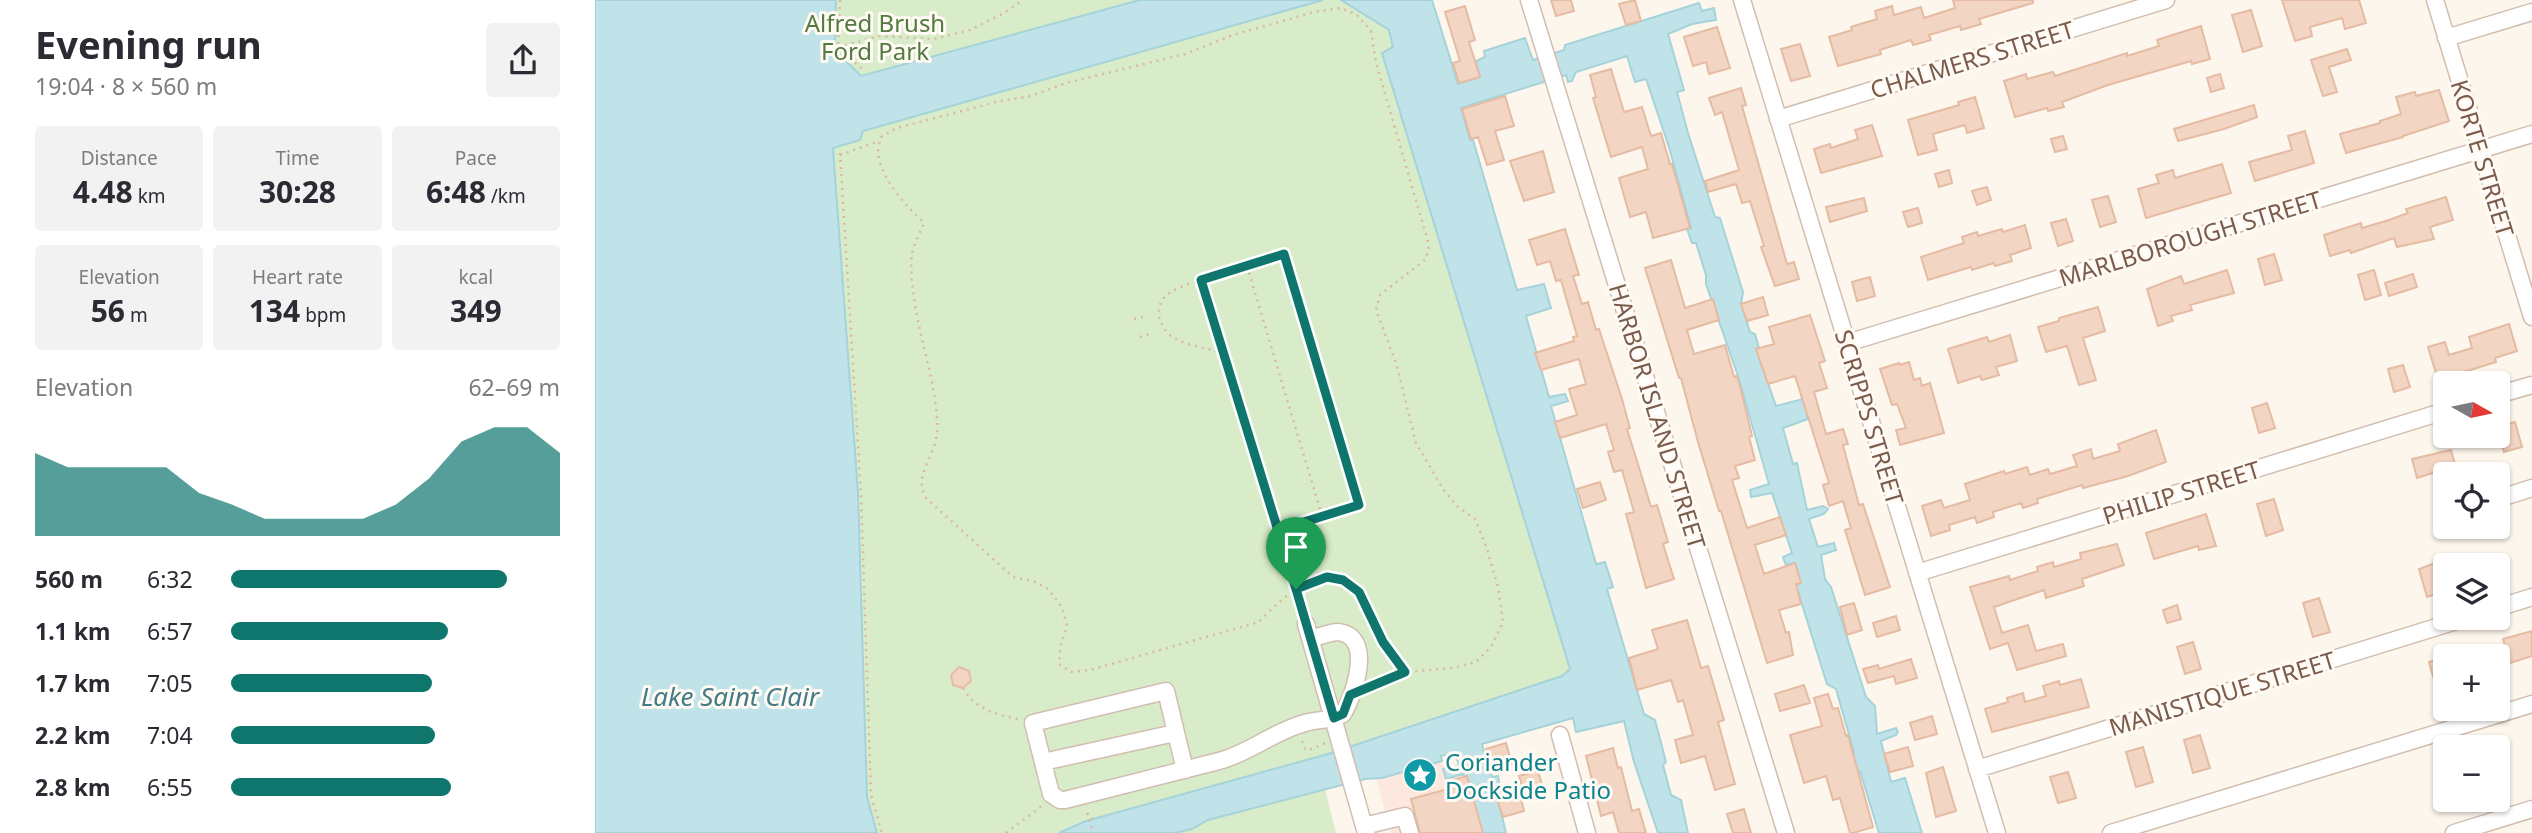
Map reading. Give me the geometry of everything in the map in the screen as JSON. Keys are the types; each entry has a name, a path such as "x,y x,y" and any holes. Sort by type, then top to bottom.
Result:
{"street":[{"name":"HARBOR ISLAND STREET","path":"1529,0 1786,833"},
{"name":"SCRIPPS STREET","path":"1742,0 1997,833"},
{"name":"CHALMERS STREET","path":"1779,119 2166,0"},
{"name":"KORTE STREET","path":"2435,0 2532,317"},
{"path":"2447,38 2532,12"},
{"name":"MARLBOROUGH STREET","path":"1847,343 2532,134"},
{"path":"2510,392 2532,385"},
{"name":"PHILIP STREET","path":"1917,573 2433,415"},
{"path":"2510,495 2532,488"},
{"path":"2510,604 2532,597"},
{"name":"MANISTIQUE STREET","path":"1977,769 2433,628"},
{"path":"1185,770 1166,691 1033,723 1051,794 1060,800 1185,770 1231,758 1296,725 1334,718 1343,714 1360,660 1355,643 1338,632 1309,632 1334,718 1365,830 1405,816 1410,833"},
{"path":"2111,833 2532,704"},
{"path":"1043,762 1175,733"},
{"path":"1560,735 1587,833"},
{"path":"2454,833 2532,809"}],"path":[{"path":"840,0 838,47 864,71"},
{"path":"838,47 880,36 934,39 970,30 1023,0"},
{"path":"1350,695 1405,672 1454,668 1476,662 1491,647 1503,622 1499,587 1475,519 1458,506 1443,489 1416,443 1397,366 1377,310 1380,295 1426,259 1429,246 1376,63 1371,31 1364,22 1356,14 1340,8 1314,12 1233,35 1185,54 1066,83 1031,96 1000,101 897,128 881,136 879,153 890,184 905,205 923,223 912,254 912,279 919,333 931,379 937,422 933,452 921,480 923,492 926,498 1013,577 1033,581 1048,589 1062,607 1067,626 1061,643 1059,663 1071,672 1090,670 1259,622 1277,602 1296,589 1327,577 1343,580 1359,592 1383,642 1405,672"},
{"path":"880,140 840,154 861,495 871,795 882,833"},
{"path":"1224,353 1175,338 1160,321 1160,307 1169,293 1284,254 1359,505 1278,530"},
{"path":"1247,266 1322,516"},
{"path":"1201,280 1309,632"},
{"path":"1134,319 1147,316"},
{"path":"1140,337 1152,333"},
{"path":"963,688 972,701 983,709 1021,720"},
{"path":"1006,833 1045,804"},
{"path":"1085,804 1092,830"},
{"path":"1087,813 1093,819"},
{"path":"1086,821 1087,813"}],"shaded area":[{"path":"1442,761 1446,779 1463,774 1478,833 1391,833 1376,778"}],"green space":[{"name":"Alfred Brush Ford Park","path":"836,0 1140,0 861,76 835,50"},
{"path":"1323,0 1341,0 1388,30 1394,47 1382,54 1570,669 1562,676 1328,754 1086,821 1059,833 877,833 867,797 858,497 833,148 860,140 863,131"},
{"path":"1325,789 1336,833 1175,833 1192,829 1208,820"}],"water":[{"name":"Lake Saint Clair","path":"595,0 836,0 835,50 861,76 1140,0 1323,0 863,131 860,140 833,148 858,493 867,797 877,833 595,833"},
{"path":"1341,0 1432,0 1458,84 1480,77 1476,61 1485,57 1484,51 1525,38 1533,60 1564,50 1565,45 1699,3 1702,11 1714,8 1716,20 1692,24 1668,34 1684,90 1677,92 1715,217 1720,218 1743,292 1741,304 1750,332 1755,334 1759,348 1756,349 1776,406 1803,399 1808,419 1783,428 1793,464 1797,463 1807,510 1823,506 1828,509 1824,514 1809,519 1818,547 1834,543 1836,550 1821,555 1825,579 1831,587 1866,697 1875,706 1877,734 1896,728 1898,732 1881,741 1891,782 1905,778 1922,833 1879,833 1860,771 1855,773 1849,754 1854,752 1836,689 1827,684 1796,585 1801,583 1795,563 1786,565 1783,557 1792,553 1772,493 1751,497 1750,490 1769,484 1738,376 1706,284 1706,275 1696,243 1692,243 1687,229 1691,228 1669,147 1646,79 1635,82 1627,56 1576,72 1572,81 1568,82 1566,75 1461,108 1517,290 1544,284 1551,308 1526,316 1549,397 1565,394 1568,401 1551,406 1596,564 1605,562 1613,587 1607,589 1644,714 1655,720 1671,795 1681,800 1688,833 1658,833 1634,762 1624,721 1576,732 1573,718 1482,744 1489,773 1493,777 1498,776 1502,799 1498,800 1506,833 1478,833 1463,774 1446,779 1443,769 1459,766 1455,752 1441,756 1442,761 1208,820 1192,829 1175,833 1059,833 1086,821 1328,754 1562,676 1570,669 1382,53 1393,47 1389,30"}],"building":[{"path":"1551,0 1571,0 1574,11 1556,16"},
{"path":"1635,0 1641,21 1626,25 1619,4"},
{"path":"1953,0 2033,0 2033,3 1979,19 1981,24 1961,30 1960,26 1929,35 1931,40 1913,45 1911,40 1880,50 1881,54 1838,66 1829,37 1877,19 1875,11 1892,6 1894,15 1921,7 1924,18 1955,8"},
{"path":"2282,0 2359,0 2366,23 2345,29 2342,18 2310,27 2312,36 2295,41"},
{"path":"1465,6 1475,40 1469,42 1480,77 1459,83 1453,63 1460,61 1445,12"},
{"path":"2251,10 2262,46 2243,52 2232,15"},
{"path":"2201,26 2210,59 2192,64 2191,61 2108,85 2062,102 2064,107 2048,111 2047,108 2015,117 2004,81 2026,74 2027,79 2053,72 2055,76 2127,53 2127,56 2159,46 2157,40"},
{"path":"1717,27 1730,68 1709,74 1706,62 1693,66 1684,37"},
{"path":"1800,44 1810,76 1791,81 1781,49"},
{"path":"2347,49 2351,60 2329,67 2337,92 2323,96 2311,60"},
{"path":"1611,69 1624,112 1642,107 1651,136 1661,133 1690,228 1653,238 1646,212 1630,217 1619,178 1648,169 1642,147 1611,157 1593,98 1596,97 1590,75"},
{"path":"2220,74 2224,88 2211,92 2207,78"},
{"path":"1741,88 1746,105 1742,106 1787,264 1794,262 1799,279 1775,286 1761,247 1764,246 1750,201 1742,203 1736,184 1708,192 1705,181 1739,170 1722,112 1715,115 1709,98"},
{"path":"2439,90 2449,121 2346,153 2340,134 2401,114 2396,97 2415,92 2416,96"},
{"path":"1505,96 1514,126 1495,131 1504,160 1487,165 1478,137 1471,139 1462,109"},
{"path":"1975,97 1984,128 1967,133 1965,125 1933,134 1937,150 1918,155 1908,120 1959,105 1958,102"},
{"path":"2254,105 2257,117 2178,141 2174,129"},
{"path":"1872,125 1882,156 1821,173 1814,149 1830,144 1831,148 1858,139 1855,130"},
{"path":"2305,131 2314,163 2255,181 2249,162 2292,150 2288,136"},
{"path":"2063,136 2067,149 2055,152 2051,139"},
{"path":"1543,151 1554,192 1524,201 1510,161"},
{"path":"2222,164 2231,193 2146,218 2138,189 2159,183 2156,175 2173,170 2175,178"},
{"path":"1949,170 1952,183 1939,187 1935,174"},
{"path":"1987,187 1991,200 1977,205 1972,191"},
{"path":"2108,196 2116,222 2100,227 2092,200"},
{"path":"2446,197 2453,220 2430,227 2434,239 2397,247 2394,238 2351,253 2350,250 2330,256 2324,235 2361,223 2362,228 2389,220 2408,213 2406,209"},
{"path":"1864,198 1867,211 1830,222 1826,207"},
{"path":"1918,208 1922,223 1908,227 1903,212"},
{"path":"2066,219 2073,241 2058,246 2051,223"},
{"path":"2025,225 2031,248 2010,255 2012,261 1972,270 1971,267 1928,280 1921,257 1964,243 1962,237 1977,232 1978,236"},
{"path":"1565,229 1579,275 1573,276 1582,304 1588,302 1596,330 1599,329 1622,399 1630,428 1627,429 1651,507 1657,505 1668,542 1663,544 1674,579 1646,588 1626,514 1634,512 1622,470 1614,472 1608,452 1614,450 1606,424 1560,438 1555,422 1577,415 1569,389 1586,384 1579,359 1541,370 1535,353 1574,341 1573,337 1577,336 1561,280 1556,281 1550,261 1537,265 1529,240"},
{"path":"2274,254 2282,280 2265,285 2258,259"},
{"path":"1671,260 1685,308 1713,299 1719,320 1687,330 1694,354 1725,345 1734,377 1737,376 1741,390 1755,460 1735,466 1739,478 1732,480 1747,528 1780,517 1786,535 1755,545 1764,574 1795,563 1801,583 1796,584 1801,604 1779,610 1786,633 1789,632 1793,655 1767,663 1645,268"},
{"path":"2227,270 2234,293 2190,305 2192,310 2171,316 2173,321 2158,326 2147,289 2181,276 2184,284"},
{"path":"2374,270 2381,295 2365,300 2358,275"},
{"path":"2413,274 2417,287 2389,296 2385,283"},
{"path":"1870,277 1875,296 1857,301 1852,282"},
{"path":"1763,297 1768,315 1747,321 1741,304"},
{"path":"2098,307 2105,331 2083,338 2096,380 2079,385 2067,346 2046,352 2038,327"},
{"path":"1810,315 1825,361 1819,363 1827,388 1814,392 1826,434 1843,429 1848,444 1843,445 1859,505 1863,504 1890,587 1865,595 1845,530 1851,528 1843,501 1829,506 1823,485 1829,483 1795,376 1768,384 1756,349 1774,344 1769,327"},
{"path":"2509,324 2517,351 2495,358 2496,362 2467,371 2435,371 2428,347 2445,342 2449,355 2472,348 2469,337"},
{"path":"2010,335 2017,361 1996,367 1999,375 1982,380 1980,376 1958,383 1948,349 1987,337 1989,342"},
{"path":"1909,362 1914,380 1920,378 1922,386 1930,383 1944,433 1900,445 1896,430 1906,428 1897,404 1892,405 1880,369"},
{"path":"2403,365 2410,387 2394,392 2388,369"},
{"path":"2267,403 2275,428 2259,433 2252,408"},
{"path":"2515,422 2522,447 2504,452 2503,448 2510,448 2510,423"},
{"path":"2156,430 2166,462 2128,476 2083,488 2082,485 2037,499 2038,503 2023,508 2021,503 1993,512 1994,517 1977,523 1975,517 1949,525 1950,530 1931,536 1922,506 1941,500 1944,508 1970,500 1965,484 2004,471 2005,474 2027,467 2030,475 2048,469 2050,474 2077,466 2073,455 2091,449 2093,459 2120,451 2118,444"},
{"path":"2451,450 2454,462 2433,462 2433,473 2417,478 2412,459"},
{"path":"1600,482 1606,500 1583,508 1577,489"},
{"path":"2274,499 2283,530 2266,536 2257,504"},
{"path":"2206,514 2216,546 2199,550 2198,546 2154,559 2146,533"},
{"path":"2117,544 2124,565 2082,579 2084,586 2046,598 2044,590 1994,607 2002,633 2028,625 2036,651 2063,644 2066,656 2017,670 2008,643 1990,649 1970,587 2009,576 2010,580 2038,571 2037,567 2053,562 2054,567 2081,559 2080,553"},
{"path":"2433,564 2433,595 2427,597 2419,569"},
{"path":"2319,598 2330,632 2313,637 2303,603"},
{"path":"1854,603 1862,630 1847,635 1840,607"},
{"path":"2177,605 2181,619 2167,623 2163,610"},
{"path":"1896,616 1900,630 1877,637 1873,623"},
{"path":"1687,620 1701,668 1708,666 1724,720 1718,722 1735,784 1715,790 1705,756 1681,763 1675,740 1693,735 1683,700 1678,702 1671,680 1637,690 1629,658 1658,649 1652,630"},
{"path":"2532,631 2532,656 2510,663 2510,644 2504,644 2503,639"},
{"path":"2193,642 2201,669 2185,674 2177,647"},
{"path":"1911,659 1917,678 1896,684 1894,676 1868,683 1863,669 1878,665 1879,669"},
{"path":"959,667 969,671 971,681 963,688 953,685 951,675"},
{"path":"2081,679 2089,707 1992,732 1985,709 2008,702 2007,698 2023,693 2025,702 2046,696 2043,686"},
{"path":"1804,685 1810,703 1780,711 1775,694"},
{"path":"1828,694 1833,709 1838,708 1846,736 1848,735 1873,827 1853,833 1850,833 1840,798 1833,800 1826,776 1804,783 1790,735 1822,726 1814,698"},
{"path":"1932,716 1937,734 1915,740 1910,723"},
{"path":"2200,735 2210,768 2193,773 2184,740"},
{"path":"1506,743 1512,764 1492,770 1486,749"},
{"path":"1908,747 1913,766 1890,772 1884,754"},
{"path":"2143,747 2153,782 2136,787 2126,752"},
{"path":"1613,748 1618,768 1621,767 1632,811 1639,809 1646,833 1619,833 1613,812 1601,816 1586,756"},
{"path":"1943,767 1956,811 1936,817 1926,773"},
{"path":"1538,771 1542,784 1523,790 1519,776"},
{"path":"2068,772 2076,798 2058,803 2050,777"},
{"path":"1467,776 1483,833 1420,833 1411,799 1448,789 1446,782"},
{"path":"1520,795 1524,811 1503,817 1498,802"},
{"path":"1744,809 1751,833 1733,833 1727,814"}],"place":[{"name":"Coriander Dockside Patio","path":"1420,775"}],"route":[{"path":"1296,589 1201,280 1284,254 1359,505 1278,530 1296,589 1327,577 1343,580 1359,592 1383,642 1405,672 1350,695 1343,714 1334,718 1296,589"}]}
